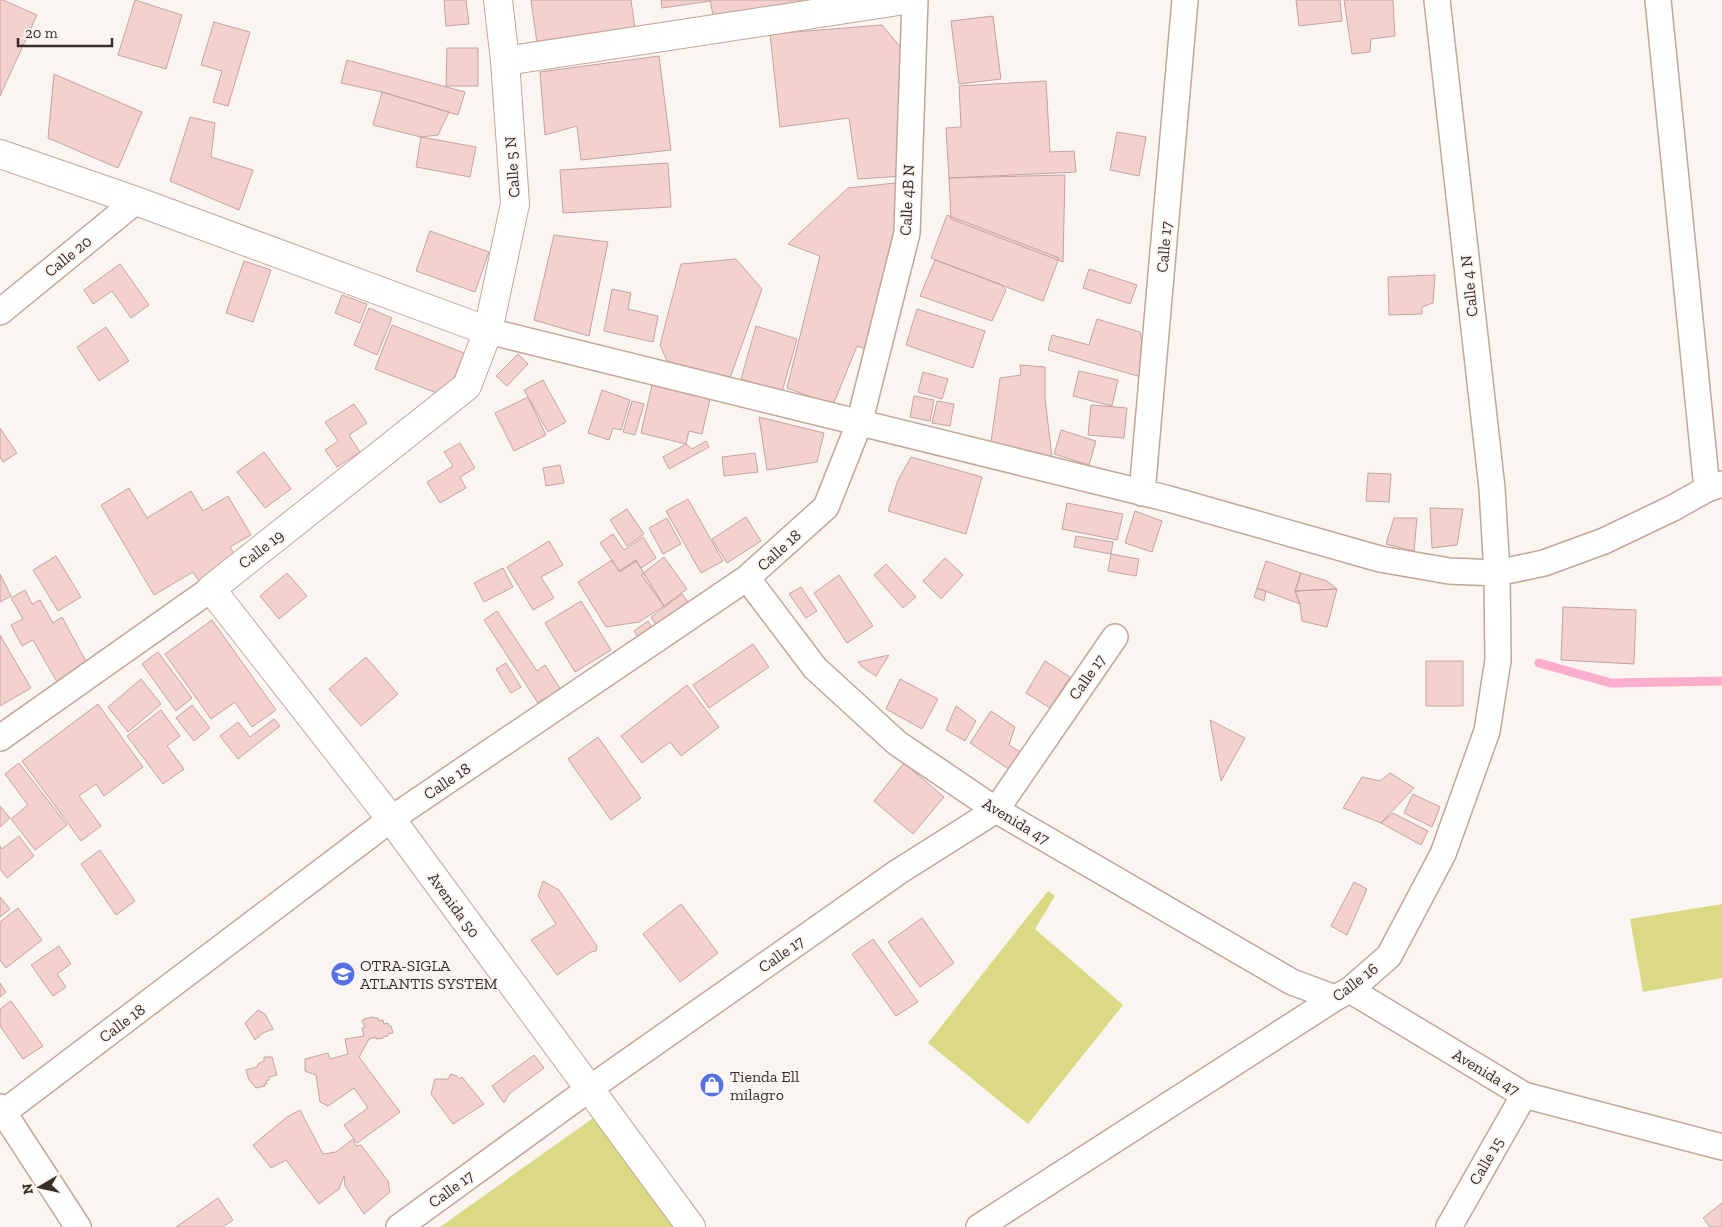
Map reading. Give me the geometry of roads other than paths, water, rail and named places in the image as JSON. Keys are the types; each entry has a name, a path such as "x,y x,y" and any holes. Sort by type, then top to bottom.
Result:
{"street":[{"name":"Calle 5 N","path":"488,331 515,204 505,61 498,0"},
{"path":"505,61 905,0"},
{"name":"Calle 4B N","path":"859,424 907,233 915,0"},
{"name":"Calle 17","path":"1142,493 1185,0"},
{"name":"Calle 4 N","path":"1437,0 1492,488 1497,573"},
{"path":"0,154 136,201 488,331 1142,493 1380,559 1450,571 1497,573 1544,563 1604,541 1714,486 1658,0"},
{"name":"Calle 20","path":"0,312 136,201"},
{"name":"Calle 19","path":"0,738 211,589 467,386 488,331"},
{"name":"Calle 18","path":"1,1112 391,819 747,578 826,507 859,424"},
{"name":"Calle 16","path":"980,1227 1343,994 1389,956 1443,854 1487,731 1498,660 1497,573"},
{"name":"Avenida 47","path":"747,578 815,668 897,743 996,810 1292,982 1343,994 1524,1095 1722,1147"},
{"name":"Avenida 50","path":"211,589 391,819 691,1227"},
{"name":"Calle 17","path":"399,1227 589,1089 898,872 996,810 1116,637"},
{"name":"Calle 15","path":"1449,1227 1524,1095"},
{"path":"1,1112 78,1227"}],"waterway":[{"path":"1539,663 1611,683 1722,681"}],"place":[{"name":"OTRA-SIGLA ATLANTIS SYSTEM","path":"343,974"},
{"name":"Tienda Ell milagro","path":"712,1085"}]}
